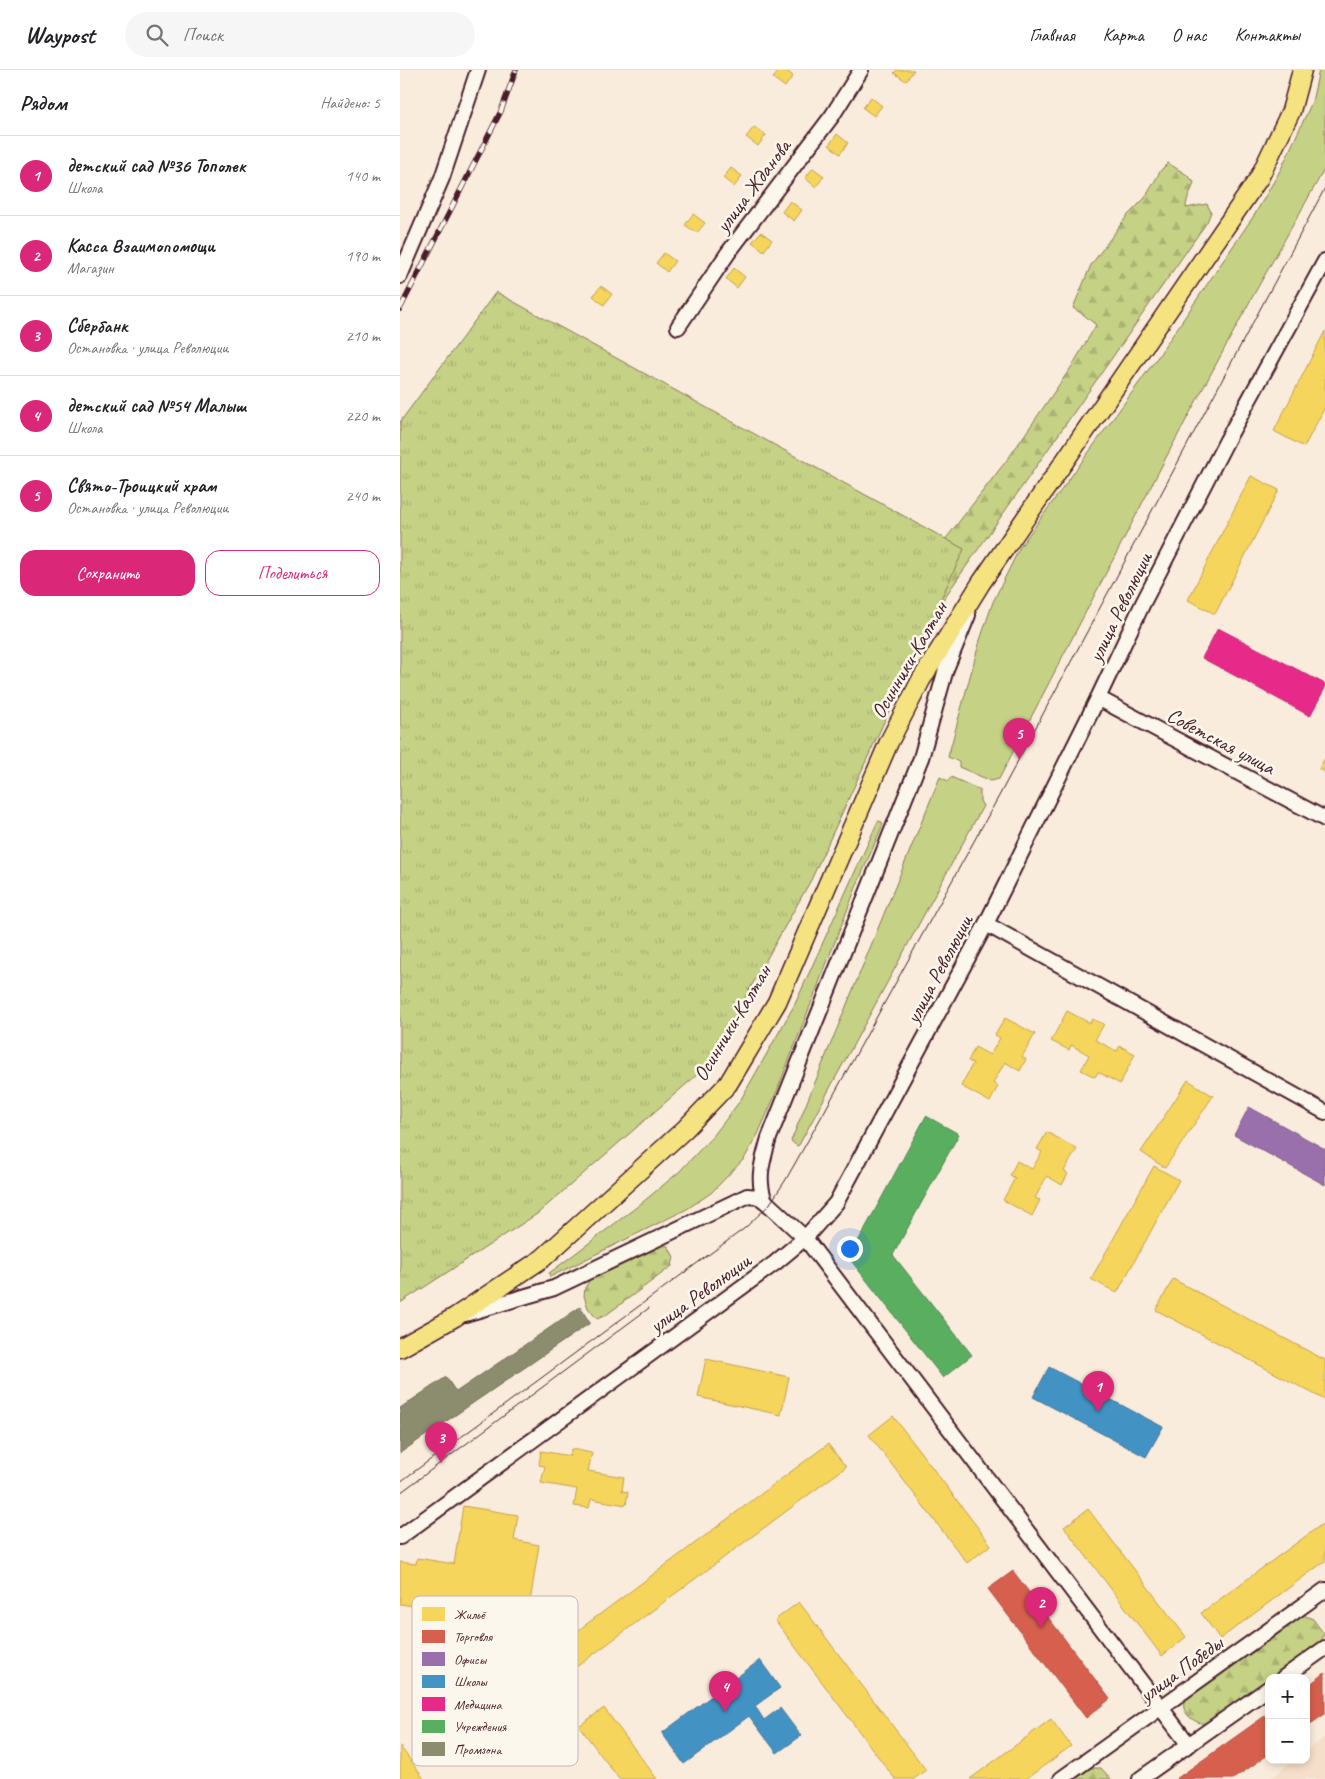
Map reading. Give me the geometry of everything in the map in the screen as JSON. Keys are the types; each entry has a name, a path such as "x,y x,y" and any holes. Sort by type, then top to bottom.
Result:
{"main road":[{"name":"Осинники-Калтан","path":"400,1348 455,1318 543,1258 686,1129 728,1084 776,1002 889,742 921,680 981,583 1259,178 1291,111 1302,70"}],"street":[{"path":"400,276 442,178 478,70"},
{"name":"улица Жданова","path":"678,327 728,253 832,116 861,70"},
{"name":"улица Революции","path":"400,1537 775,1263 805,1238 836,1203 986,924 1143,603 1223,449 1325,261"},
{"path":"765,1201 759,1179 769,1138 921,758 946,669 981,583"},
{"name":"Советская улица","path":"1098,698 1325,819"},
{"path":"986,924 1325,1112"},
{"path":"455,1318 554,1288 747,1196 759,1197 805,1238 1189,1745"},
{"name":"улица Победы","path":"1061,1779 1325,1590"},
{"path":"1289,1674 1325,1648"},
{"path":"1140,1779 1265,1691"}],"shaded area":[{"path":"1325,1737 1325,1779 1269,1779 1289,1764 1310,1764 1310,1748"}],"green space":[{"path":"1319,70 1325,70 1325,168 1249,303 1171,448 999,779 991,781 959,767 959,762 948,757 980,640 993,602 1020,547 1157,358 1255,214 1281,169 1312,102"},
{"path":"1168,163 1187,175 1194,182 1186,208 1207,204 1211,212 1207,222 884,684 927,563 1010,456 1072,366 1096,325 1073,308 1091,265 1127,216 1145,198 1161,170"},
{"path":"496,292 964,549 811,880 706,1067 537,1214 400,1303 400,422"},
{"path":"940,777 948,781 951,777 980,790 980,801 983,806 797,1146 791,1141"},
{"path":"878,821 883,824 857,885 777,1091 758,1134 744,1159 711,1193 687,1209 550,1277 549,1273 638,1206 679,1172 714,1135 740,1101 795,1004"},
{"path":"654,1245 668,1246 674,1257 672,1266 606,1315 597,1319 588,1308 584,1296 585,1288 593,1274"},
{"path":"1303,1615 1313,1619 1324,1634 1319,1647 1279,1674 1265,1674 1265,1684 1205,1724 1195,1721 1187,1714 1184,1706 1186,1696 1295,1617"},
{"path":"1091,1768 1101,1768 1111,1779 1070,1779 1079,1772"}],"building: Жильё":[{"path":"780,70 785,70 793,76 785,87 773,78"},
{"path":"897,70 914,70 906,81 894,73"},
{"path":"871,97 882,106 874,116 863,108"},
{"path":"754,127 766,135 758,146 746,137"},
{"path":"837,134 848,143 840,154 829,145"},
{"path":"731,168 742,176 734,187 723,178"},
{"path":"813,168 824,176 816,187 805,178"},
{"path":"790,201 802,210 794,221 782,212"},
{"path":"693,214 705,223 697,233 685,225"},
{"path":"761,232 772,240 764,251 752,242"},
{"path":"664,253 675,261 667,272 656,263"},
{"path":"734,268 745,277 737,288 726,279"},
{"path":"601,286 612,294 604,305 593,296"},
{"path":"1325,331 1325,407 1304,447 1274,431"},
{"path":"1251,476 1279,490 1215,614 1188,600"},
{"path":"1325,758 1325,772 1319,769"},
{"path":"1067,1011 1090,1023 1092,1019 1104,1024 1095,1040 1117,1051 1120,1046 1135,1054 1120,1084 1098,1072 1095,1077 1081,1070 1089,1055 1071,1045 1069,1050 1051,1041"},
{"path":"1005,1018 1035,1034 1022,1057 1026,1059 1020,1071 1005,1062 993,1083 998,1086 990,1102 961,1086 973,1063 968,1061 975,1047 990,1055 1000,1038 995,1035"},
{"path":"1188,1080 1213,1096 1165,1168 1141,1152"},
{"path":"1047,1132 1077,1149 1064,1171 1068,1174 1062,1185 1047,1176 1035,1198 1040,1200 1032,1216 1003,1200 1015,1178 1010,1175 1017,1161 1032,1169 1042,1152 1037,1149"},
{"path":"1154,1166 1179,1180 1117,1293 1091,1279"},
{"path":"1173,1279 1325,1360 1325,1400 1156,1310"},
{"path":"706,1359 789,1377 781,1415 698,1397"},
{"path":"893,1416 991,1545 967,1563 869,1435"},
{"path":"828,1444 846,1467 578,1666 578,1631"},
{"path":"571,1449 592,1453 588,1471 624,1477 622,1491 628,1492 626,1505 591,1499 589,1508 574,1506 577,1489 541,1483 545,1466 539,1465 541,1451 570,1456"},
{"path":"463,1506 518,1515 514,1540 539,1545 531,1596 412,1596 412,1606 400,1604 400,1562 416,1564 417,1558 454,1564"},
{"path":"1088,1509 1186,1637 1162,1656 1064,1527"},
{"path":"1325,1522 1325,1561 1220,1639 1201,1613"},
{"path":"799,1602 926,1770 914,1779 895,1779 775,1620"},
{"path":"604,1708 657,1779 619,1779 579,1726"},
{"path":"1051,1719 1071,1746 1026,1779 970,1779"},
{"path":"400,1746 412,1762 412,1766 415,1766 424,1779 400,1779"}],"building: Торговля":[{"path":"1013,1571 1110,1699 1086,1718 988,1589"},
{"path":"1325,1673 1325,1714 1310,1724 1310,1719 1310,1684"},
{"path":"1265,1716 1265,1757 1233,1779 1176,1779"}],"building: Офисы":[{"path":"1249,1107 1325,1149 1325,1185 1234,1135"}],"building: Школы":[{"path":"1049,1367 1163,1427 1146,1457 1033,1397"},
{"path":"760,1660 780,1688 755,1706 764,1720 780,1708 801,1736 777,1753 749,1716 684,1764 662,1733"}],"building: Медицина":[{"path":"1218,628 1325,684 1325,688 1310,716 1202,658"}],"building: Учреждения":[{"path":"926,1116 959,1134 893,1255 972,1355 943,1378 849,1258"}],"building: Промзона":[{"path":"580,1307 590,1323 400,1453 400,1408 446,1377 456,1392"}],"tram line":[{"path":"400,1482 745,1228 769,1205 785,1181 823,1114 999,796 1325,188"},
{"path":"400,1493 649,1308"}],"railway":[{"path":"400,309 501,111 516,70"}],"place":[{"name":"Свято-Троицкий храм","path":"1019,759"},
{"name":"детский сад №36 Тополек","path":"1098,1412"},
{"name":"Сбербанк","path":"441,1463"},
{"name":"Касса Взаимопомощи","path":"1041,1628"},
{"name":"детский сад №54 Малыш","path":"725,1712"}]}
